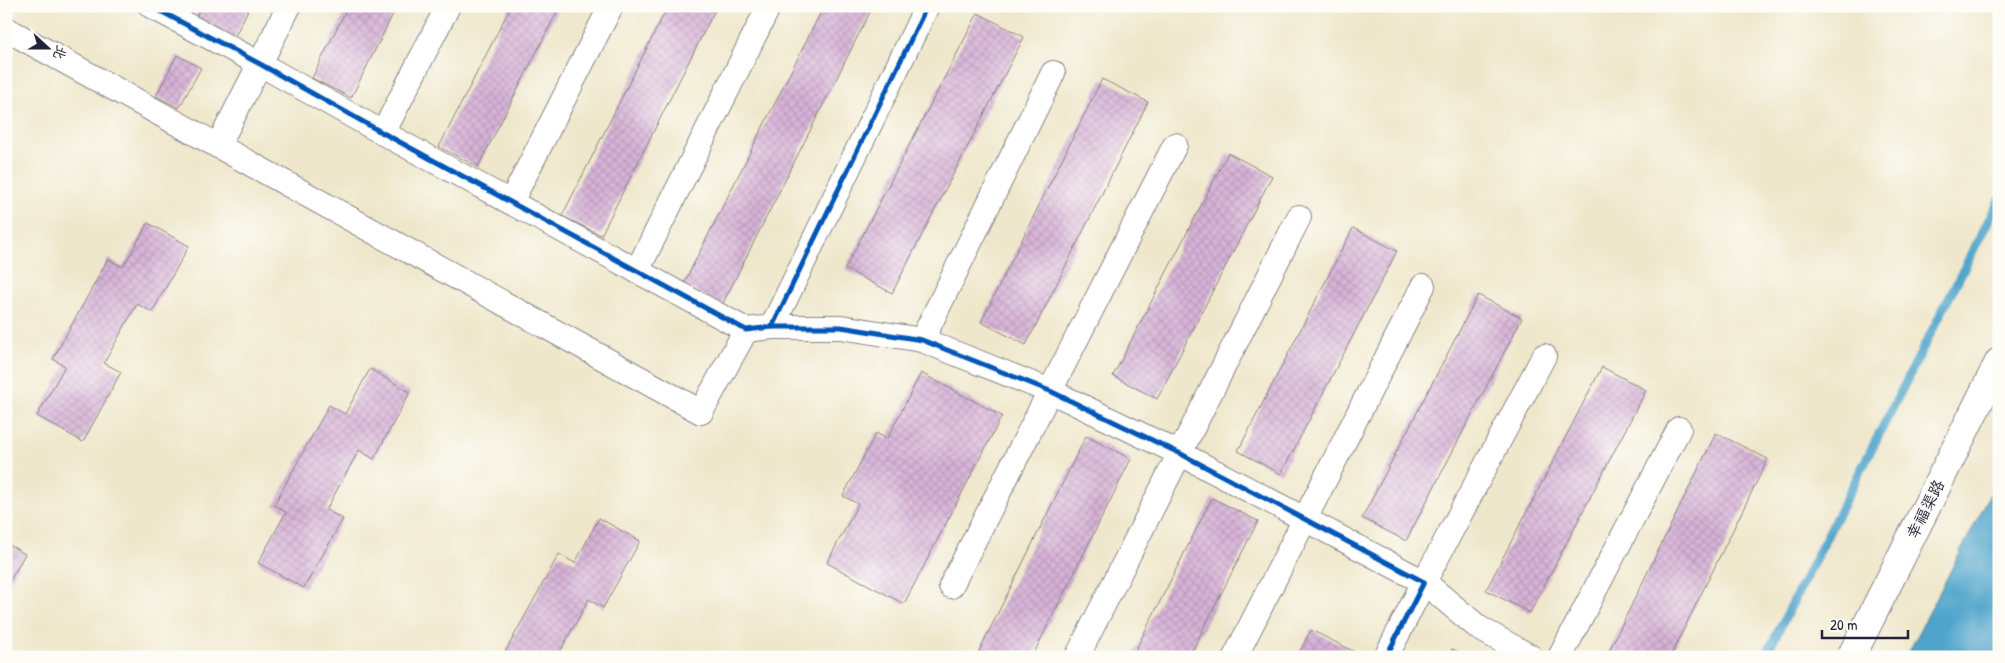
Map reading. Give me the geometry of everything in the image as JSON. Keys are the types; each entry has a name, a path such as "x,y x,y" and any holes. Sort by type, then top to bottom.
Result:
{"street":[{"path":"151,6 746,330 772,327 841,327 922,340 1050,391 1181,454 1424,582 1479,628 1531,657"},
{"path":"218,146 288,6"},
{"path":"383,133 448,6"},
{"path":"511,202 611,6"},
{"path":"637,271 769,6"},
{"path":"772,327 927,6"},
{"path":"6,29 700,412 746,330"},
{"path":"922,340 1053,73"},
{"path":"951,586 1175,145"},
{"path":"1078,657 1299,217"},
{"path":"1235,657 1423,286"},
{"path":"1386,657 1544,356"},
{"name":"幸福渠路","path":"1851,657 1999,362"},
{"path":"1560,657 1679,429"}],"water":[{"path":"1999,477 1999,657 1906,657"}],"building":[{"path":"201,6 250,6 234,38 195,19"},
{"path":"348,6 397,6 351,98 312,78"},
{"path":"511,6 560,6 478,167 439,147"},
{"path":"668,6 717,6 601,235 562,216"},
{"path":"824,6 873,6 722,305 683,285"},
{"path":"978,13 1024,37 892,293 845,269"},
{"path":"177,55 201,68 179,108 156,96"},
{"path":"1102,79 1148,102 1026,345 981,322"},
{"path":"1228,153 1272,176 1157,399 1113,376"},
{"path":"148,223 189,246 152,312 137,304 104,363 121,372 83,442 37,416 65,366 53,359 108,259 123,267"},
{"path":"1353,228 1397,251 1281,474 1238,451"},
{"path":"1478,295 1522,318 1406,541 1362,518"},
{"path":"1602,367 1646,390 1530,613 1486,590"},
{"path":"370,369 410,392 374,459 359,450 326,510 343,519 304,588 258,563 286,512 274,505 329,405 345,414"},
{"path":"921,373 1002,416 904,604 827,563 858,504 843,496 876,433 887,439"},
{"path":"1716,433 1768,459 1670,657 1606,657"},
{"path":"1086,436 1131,459 1032,657 990,657 979,651"},
{"path":"1212,498 1258,521 1189,657 1132,657"},
{"path":"599,518 640,541 603,608 589,599 557,657 508,657 504,654 559,554 575,563"},
{"path":"6,543 25,554 6,588"},
{"path":"1311,630 1355,652 1353,657 1297,657"},
{"path":"1452,649 1468,657 1449,657"}],"waterway":[{"path":"1765,657 1999,200"}],"cycle path":[{"path":"151,6 746,330 772,327 841,327 922,340 1050,391 1181,454 1424,582 1386,657"},
{"path":"772,327 927,6"}]}
